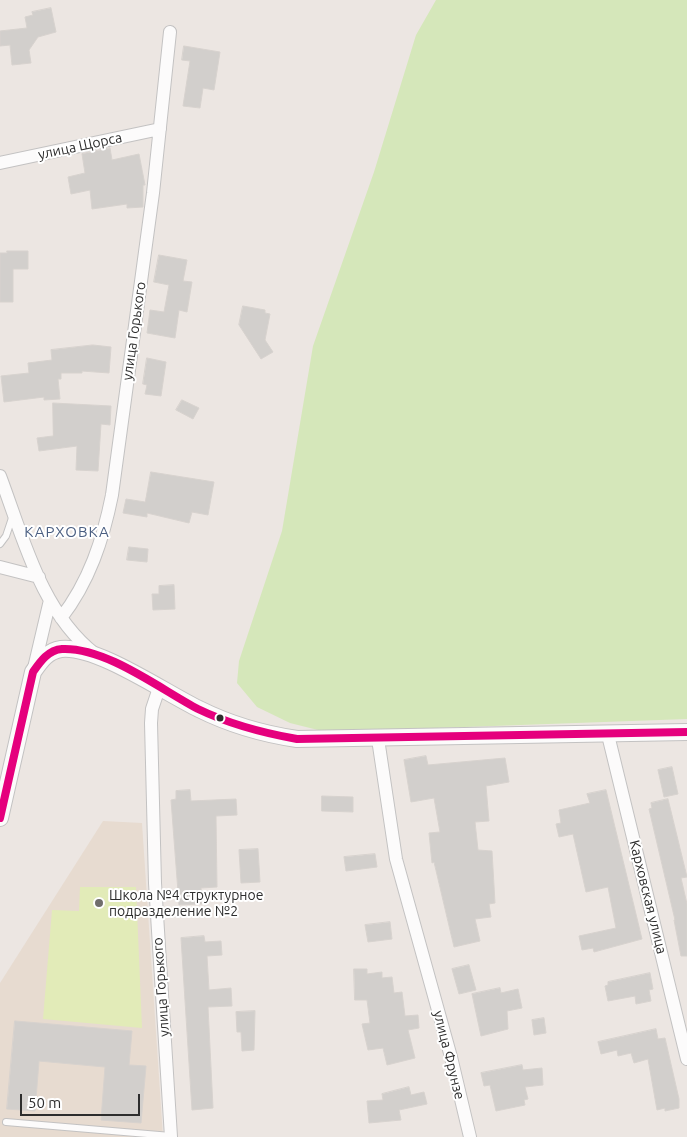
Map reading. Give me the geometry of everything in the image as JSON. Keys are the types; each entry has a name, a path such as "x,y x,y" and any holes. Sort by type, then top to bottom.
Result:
{"street":[{"name":"улица Горького","path":"61,618 79,593 101,542 106,522 153,193 170,32"},
{"name":"улица Щорса","path":"0,162 160,129"},
{"path":"0,476 39,577 61,618 76,636 97,655 200,710 260,732 297,740 378,740 687,732"},
{"path":"0,567 39,577"},
{"path":"0,818 50,600"},
{"path":"33,672 46,655 54,651 74,650 97,655"},
{"name":"улица Горького","path":"159,688 152,709 150,723 152,816 171,1136"},
{"name":"Карховская улица","path":"608,735 687,1059"},
{"name":"улица Фрунзе","path":"378,740 396,859 470,1137"}],"lane":[{"path":"0,544 11,524 13,510"},
{"path":"6,1122 171,1136"}],"shaded area":[{"name":"Школа №4 структурное подразделение №2","path":"103,821 142,823 163,1137 0,1137 0,983"}],"green space":[{"path":"436,0 687,0 687,719 326,732 290,723 257,707 237,683 239,661 282,531 313,346 374,172 416,35"},
{"path":"80,887 136,887 142,1028 43,1019 52,910 79,911"}],"building":[{"path":"51,8 56,32 38,37 29,50 31,63 12,65 10,45 0,46 0,31 27,28 25,17 33,15 32,12"},
{"path":"184,46 220,52 214,90 203,88 200,108 183,106 190,61 182,60"},
{"path":"110,148 112,160 139,154 145,185 143,185 143,207 127,208 127,204 92,209 90,190 71,194 68,177 85,173 82,154"},
{"path":"7,251 28,251 28,269 13,269 13,302 0,302 0,253 7,253"},
{"path":"159,255 187,260 183,281 192,282 187,312 179,310 175,338 147,333 150,310 164,312 169,285 154,282"},
{"path":"243,306 265,310 265,313 270,314 265,340 273,352 261,359 239,325"},
{"path":"93,345 111,347 109,373 82,371 82,373 61,373 61,379 58,379 60,399 44,400 44,397 4,402 1,376 29,373 28,363 52,360 51,350"},
{"path":"147,358 166,362 161,396 145,394 147,385 143,384"},
{"path":"182,400 199,408 193,419 176,410"},
{"path":"53,403 111,406 110,425 101,424 98,471 76,470 77,446 39,451 37,438 53,436"},
{"path":"151,472 214,482 208,515 192,512 189,523 147,513 147,517 123,513 126,499 145,502"},
{"path":"129,547 148,549 147,562 127,560"},
{"path":"174,585 175,609 153,610 152,594 159,594 159,586"},
{"path":"426,756 428,765 505,758 509,782 486,786 489,821 475,822 478,850 492,851 495,903 489,904 491,917 475,919 480,941 454,947 434,862 432,863 429,833 440,832 434,798 411,802 404,760"},
{"path":"672,767 678,794 664,797 658,770"},
{"path":"190,790 191,801 236,799 237,815 216,816 217,887 201,888 202,904 179,905 171,800 176,799 176,791"},
{"path":"606,790 642,939 594,952 593,948 582,950 579,936 616,928 608,887 586,892 573,834 559,837 556,824 561,823 559,810 590,803 587,794"},
{"path":"322,796 353,797 353,812 322,811"},
{"path":"668,799 687,877 681,878 687,904 687,956 681,956 675,920 649,809 652,808 651,803"},
{"path":"258,849 260,882 241,883 239,850"},
{"path":"375,854 377,867 346,871 344,857"},
{"path":"390,922 392,939 368,942 365,925"},
{"path":"204,936 205,942 221,941 222,955 207,956 209,990 231,988 232,1006 208,1007 213,1108 192,1110 181,938"},
{"path":"469,965 476,990 459,994 452,969"},
{"path":"354,969 367,969 367,974 382,972 382,978 392,977 394,993 402,992 405,1016 418,1015 419,1028 408,1030 415,1058 387,1065 383,1048 368,1050 362,1024 370,1023 367,1000 355,1000"},
{"path":"650,973 653,989 649,990 651,1001 636,1004 635,996 608,1001 605,986 608,985 608,982"},
{"path":"500,988 501,993 518,989 522,1008 507,1011 508,1029 481,1036 472,994"},
{"path":"255,1011 254,1050 242,1051 241,1032 237,1032 236,1012"},
{"path":"544,1018 546,1033 534,1035 532,1020"},
{"path":"15,1021 132,1031 129,1065 146,1066 141,1123 101,1120 105,1067 39,1061 35,1111 7,1109"},
{"path":"656,1029 658,1039 665,1038 679,1099 679,1108 665,1111 665,1108 657,1110 648,1059 634,1063 631,1053 618,1056 617,1050 601,1054 598,1042"},
{"path":"522,1065 523,1070 542,1068 543,1085 525,1087 528,1099 524,1100 525,1105 496,1111 490,1085 484,1086 481,1073"},
{"path":"409,1087 411,1095 424,1092 427,1104 399,1110 401,1120 369,1123 367,1101 383,1100 382,1094"}],"transit line":[{"path":"0,818 33,672 49,654 62,649 79,650 114,662 198,709 234,724 297,739 687,732"}],"place":[{"name":"Школа №4 структурное подразделение №2","path":"99,903"}],"district":[{"name":"КАРХОВКА","path":"67,532"}]}
